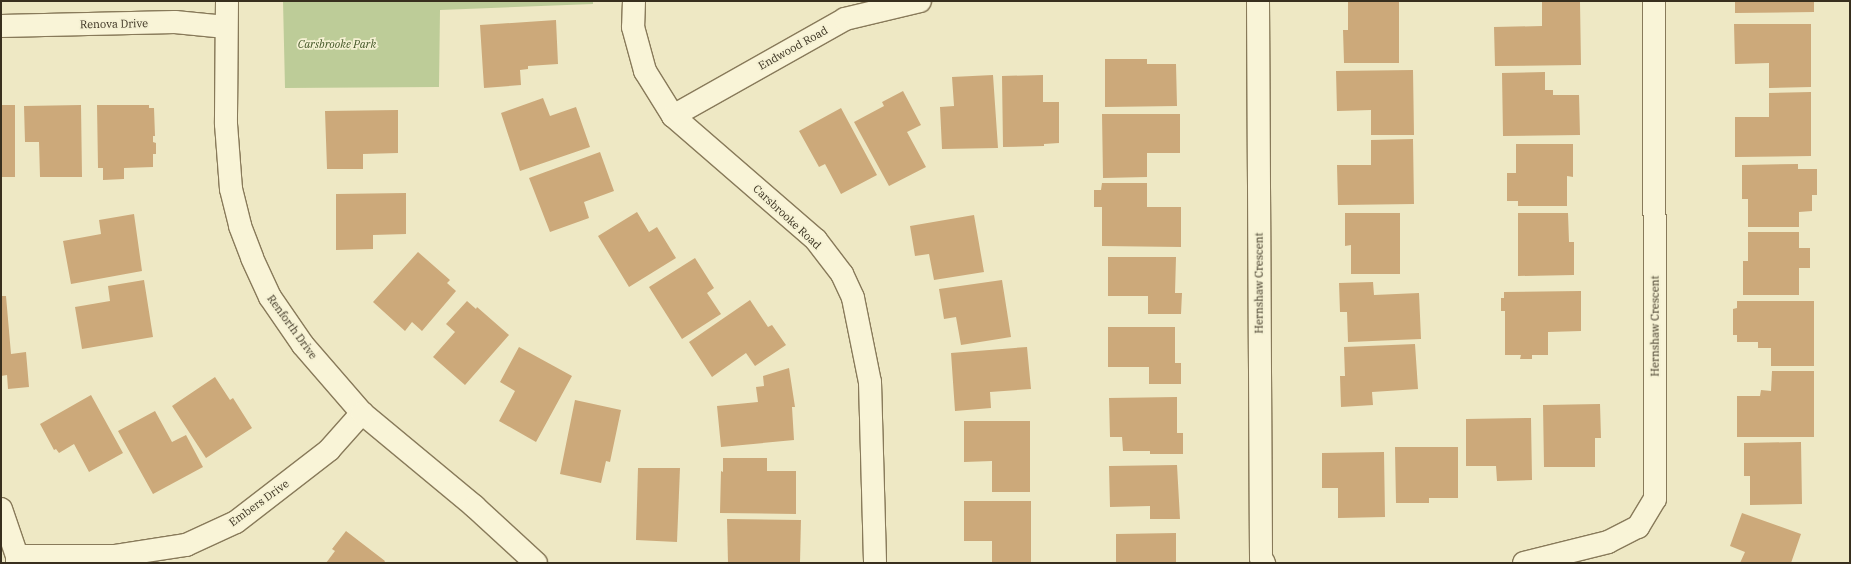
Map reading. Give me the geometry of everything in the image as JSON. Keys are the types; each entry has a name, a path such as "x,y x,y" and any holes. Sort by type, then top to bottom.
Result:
{"street":[{"name":"Renforth Drive","path":"227,1 226,124 231,189 240,226 252,258 270,297 303,345 362,413 474,506 536,563"},
{"name":"Carsbrooke Road","path":"634,1 633,26 645,70 673,116 816,240 842,274 853,298 870,382 875,563"},
{"name":"Endwood Road","path":"673,116 845,19 920,1"},
{"name":"Hernshaw Crescent","path":"1258,1 1260,550 1261,558 1264,563"},
{"name":"Hernshaw Crescent","path":"1524,563 1608,542 1638,527 1655,499 1654,1"},
{"name":"Renova Drive","path":"1,26 175,22 226,27"},
{"name":"Embers Drive","path":"1,509 17,560 114,556 186,545 236,522 329,450 362,413"}],"green space":[{"name":"Carsbrooke Park","path":"283,1 593,1 593,4 440,10 439,87 285,88"}],"building":[{"path":"1348,1 1399,1 1399,63 1344,63 1343,30 1348,30"},
{"path":"1735,1 1814,1 1814,12 1735,13"},
{"path":"1542,2 1580,2 1581,65 1495,66 1494,27 1542,26"},
{"path":"556,20 558,64 528,66 528,69 520,70 521,85 484,88 480,25"},
{"path":"1734,24 1811,24 1811,87 1769,88 1769,63 1735,64"},
{"path":"1105,59 1147,59 1147,64 1176,64 1177,106 1105,107"},
{"path":"1413,70 1414,135 1371,135 1371,110 1337,111 1336,71"},
{"path":"1545,72 1545,90 1553,90 1553,95 1579,95 1580,135 1503,136 1502,73"},
{"path":"993,75 998,148 942,149 940,107 954,106 952,77"},
{"path":"1043,75 1043,102 1059,102 1059,143 1044,144 1044,146 1003,147 1002,76"},
{"path":"903,91 921,125 907,132 926,167 889,186 854,122 884,106 882,102"},
{"path":"1811,92 1811,156 1735,157 1735,117 1769,117 1769,93"},
{"path":"543,98 550,116 576,107 590,147 520,171 501,113"},
{"path":"1,105 15,105 15,177 1,177"},
{"path":"81,105 82,177 40,177 39,142 25,142 24,106"},
{"path":"97,105 149,105 149,108 154,108 155,136 153,136 153,142 156,143 156,154 153,154 153,167 124,168 124,179 103,180 103,168 98,168"},
{"path":"841,108 877,175 841,194 825,164 819,167 799,131"},
{"path":"398,110 398,153 363,154 363,169 327,169 325,111"},
{"path":"1102,114 1180,114 1180,153 1147,153 1147,177 1103,178"},
{"path":"1413,139 1414,204 1338,205 1337,165 1371,165 1371,140"},
{"path":"1516,144 1573,144 1573,177 1567,176 1567,206 1518,206 1518,201 1507,201 1507,173 1516,173"},
{"path":"600,152 614,191 584,202 589,218 550,232 529,178"},
{"path":"1798,164 1798,169 1817,169 1817,195 1812,195 1812,211 1799,212 1799,227 1748,227 1748,199 1742,199 1742,165"},
{"path":"1102,183 1147,183 1147,207 1181,207 1181,247 1102,246 1102,207 1094,207 1094,190 1101,190"},
{"path":"406,193 406,234 373,235 373,249 336,250 336,194"},
{"path":"637,212 649,232 657,227 676,258 629,287 598,236"},
{"path":"1345,213 1400,213 1400,274 1351,274 1351,245 1345,246"},
{"path":"1518,213 1568,213 1569,242 1574,242 1574,275 1518,276"},
{"path":"134,214 142,271 71,284 63,241 101,234 99,220"},
{"path":"974,215 984,272 934,280 929,254 915,256 910,226"},
{"path":"1748,232 1799,232 1799,248 1810,248 1810,268 1799,268 1799,295 1743,295 1743,261 1748,261"},
{"path":"418,252 450,280 447,283 456,291 422,331 412,322 405,331 373,302"},
{"path":"1108,257 1176,257 1175,293 1182,293 1181,314 1148,314 1148,296 1108,296"},
{"path":"695,258 714,288 707,293 721,314 682,339 649,287"},
{"path":"144,280 153,337 82,349 75,307 110,301 108,286"},
{"path":"1002,280 1011,337 961,345 956,317 944,319 939,289"},
{"path":"1373,282 1374,295 1419,293 1421,339 1348,342 1347,312 1340,312 1339,283"},
{"path":"1581,291 1581,331 1548,332 1548,355 1532,355 1532,359 1520,359 1521,355 1505,355 1505,311 1501,311 1501,298 1504,298 1504,292"},
{"path":"1,296 6,296 11,354 26,352 29,387 8,389 7,375 1,376"},
{"path":"750,300 768,327 772,325 786,345 755,366 746,353 712,377 689,342"},
{"path":"467,301 476,309 477,307 509,335 465,385 433,357 455,332 446,324"},
{"path":"1737,301 1814,301 1814,366 1771,366 1771,348 1758,348 1758,342 1737,342 1737,335 1733,335 1733,309 1737,308"},
{"path":"1108,327 1175,327 1175,363 1181,363 1181,384 1149,384 1149,367 1108,367"},
{"path":"1415,344 1418,389 1372,392 1373,405 1341,407 1340,376 1345,376 1344,347"},
{"path":"519,347 572,376 536,442 499,421 515,391 500,382"},
{"path":"1027,347 1031,389 990,392 991,408 955,411 951,353"},
{"path":"789,368 795,407 792,407 794,440 721,447 717,406 758,402 756,387 764,386 763,376"},
{"path":"1772,371 1814,371 1814,437 1737,437 1737,396 1760,396 1761,390 1771,391"},
{"path":"215,377 230,400 233,398 252,428 206,458 172,406"},
{"path":"91,395 123,453 89,472 74,444 59,453 56,449 54,450 40,424"},
{"path":"1177,397 1177,433 1183,433 1183,454 1150,454 1150,451 1123,451 1122,437 1110,437 1109,398"},
{"path":"575,400 621,410 610,462 606,461 601,483 560,474"},
{"path":"1600,404 1601,438 1595,438 1595,467 1544,467 1543,405"},
{"path":"155,411 172,442 186,435 203,467 153,494 118,431"},
{"path":"1531,418 1532,480 1497,481 1496,466 1466,466 1466,419"},
{"path":"964,421 1030,421 1030,492 992,492 992,461 964,462"},
{"path":"1801,442 1802,504 1750,505 1750,476 1744,476 1744,443"},
{"path":"1395,447 1458,447 1458,498 1429,498 1429,503 1396,503"},
{"path":"1384,452 1385,517 1338,518 1338,488 1322,488 1322,453"},
{"path":"723,458 767,458 767,471 796,471 796,514 720,513 721,471 723,472"},
{"path":"1177,465 1180,519 1150,519 1150,506 1110,507 1109,466"},
{"path":"638,468 680,468 677,542 636,540"},
{"path":"964,501 1031,501 1031,563 992,563 992,541 964,541"},
{"path":"1742,513 1801,534 1791,563 1740,563 1745,552 1730,546"},
{"path":"727,519 801,520 800,562 728,563"},
{"path":"346,531 385,561 384,563 326,563 335,551 332,549"},
{"path":"1176,533 1176,563 1116,563 1116,534"}]}
